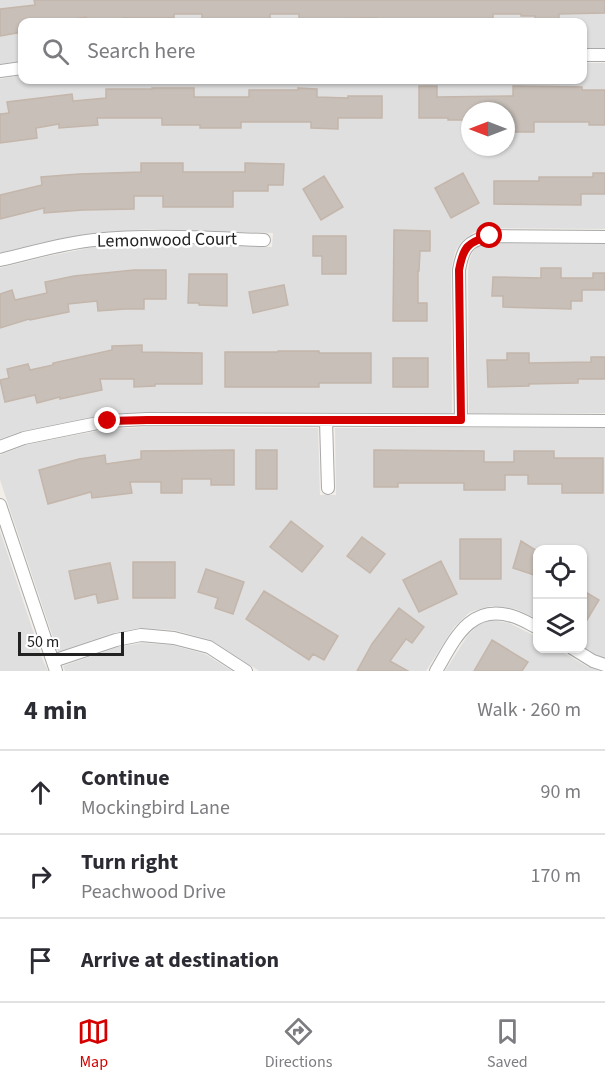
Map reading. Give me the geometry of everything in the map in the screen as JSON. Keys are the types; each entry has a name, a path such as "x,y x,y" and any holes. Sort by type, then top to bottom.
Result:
{"street":[{"path":"587,56 605,55"},
{"path":"0,71 18,69"},
{"path":"461,420 459,270 462,255 468,245 477,239 490,236 605,237"},
{"name":"Lemonwood Court","path":"0,260 92,240 152,237 264,240"},
{"path":"326,420 328,488"},
{"path":"0,447 24,438 108,421 605,421"},
{"path":"0,506 55,666 116,640 141,635 174,638 209,647 246,671"},
{"path":"436,671 461,631 474,619 490,613 512,616 533,626"},
{"path":"580,653 605,665"}],"shaded area":[{"path":"0,0 605,0 605,48 587,48 587,18 18,18 18,62 0,64"},
{"path":"587,63 605,63 605,229 490,228 474,232 461,242 455,252 451,270 452,413 147,412 107,414 22,431 0,439 0,268 94,247 152,244 272,247 273,233 152,229 92,233 0,253 0,79 18,76 18,84 587,84"},
{"path":"491,243 605,244 605,413 469,413 468,271 474,250"},
{"path":"147,427 318,428 320,495 336,495 335,428 605,428 605,657 587,649 587,545 533,545 533,617 516,609 491,606 470,612 454,627 426,671 259,671 211,640 174,630 139,628 113,633 58,652 0,480 0,455 26,445 109,429"},
{"path":"0,531 42,658 48,671 0,671"},
{"path":"491,620 509,623 533,635 533,653 564,653 600,671 445,671 468,635 478,625"},
{"path":"142,643 172,645 205,654 232,671 65,671 63,666 118,647"}],"building":[{"path":"34,0 605,0 605,13 559,14 559,18 493,14 493,18 299,18 299,14 270,14 270,18 202,18 202,14 174,14 174,18 18,18 18,33 0,36 0,9 35,5"},
{"path":"419,86 437,86 437,97 513,96 513,86 582,87 582,90 605,90 605,125 589,125 589,122 534,122 534,132 515,132 515,102 461,102 461,120 419,118"},
{"path":"194,88 194,97 249,97 249,90 298,90 298,88 317,89 317,97 382,96 382,118 338,118 338,129 311,128 311,122 241,122 241,128 200,128 200,125 162,125 162,118 97,118 98,125 59,128 59,124 36,128 37,138 0,143 0,114 9,113 7,102 72,94 73,101 106,98 106,89"},
{"path":"141,163 183,163 183,172 245,172 245,163 284,164 283,185 268,185 268,191 233,191 233,207 163,207 163,196 134,196 134,209 44,213 44,208 0,219 0,195 42,185 41,177 141,172"},
{"path":"463,173 479,203 451,218 435,188"},
{"path":"593,173 605,173 605,194 581,194 581,205 494,204 494,181 539,181 539,177 593,177"},
{"path":"324,176 343,207 321,220 303,189"},
{"path":"394,230 430,231 430,251 420,251 418,271 418,303 427,303 427,321 393,321"},
{"path":"313,236 346,236 346,274 322,274 322,256 313,256"},
{"path":"541,268 561,268 561,278 593,278 593,273 605,273 605,290 582,290 582,301 571,301 571,309 503,307 503,296 492,296 493,277 541,278"},
{"path":"134,270 166,270 166,299 144,299 144,309 98,311 97,301 68,304 69,312 29,319 0,328 0,294 12,290 15,300 47,293 45,282 74,276"},
{"path":"189,274 227,274 227,306 188,303"},
{"path":"284,285 288,305 253,313 249,292"},
{"path":"142,345 142,352 202,353 202,384 155,384 155,386 134,387 134,379 100,379 102,390 37,403 35,395 5,402 0,380 9,378 7,369 28,364 30,370 112,350 112,346"},
{"path":"225,352 371,353 371,383 319,383 319,387 225,387"},
{"path":"507,353 529,353 529,363 591,362 591,357 605,357 605,379 578,379 578,383 488,387 487,360 507,360"},
{"path":"393,358 428,358 428,387 393,387"},
{"path":"234,450 234,485 211,485 211,479 182,479 182,493 161,493 161,482 130,482 132,493 92,498 91,492 48,504 39,470 79,459 105,455 106,464 141,459 141,451"},
{"path":"256,450 277,450 277,489 256,489"},
{"path":"374,450 484,451 484,462 514,462 514,451 554,451 554,458 603,458 603,493 562,493 562,484 528,484 528,475 505,475 505,490 464,490 464,483 398,483 398,487 374,487"},
{"path":"291,521 323,546 302,572 270,547"},
{"path":"362,537 385,554 370,573 347,556"},
{"path":"460,539 501,539 501,579 460,579"},
{"path":"521,541 533,548 533,575 513,568"},
{"path":"441,561 457,594 419,612 403,580"},
{"path":"133,562 175,562 175,598 133,598"},
{"path":"110,563 118,599 98,603 96,594 75,599 69,571"},
{"path":"206,569 244,582 233,614 215,608 218,598 198,592"},
{"path":"264,591 338,636 324,660 313,654 309,660 246,619"},
{"path":"587,593 599,600 587,620"},
{"path":"399,608 424,627 412,643 406,639 390,661 408,671 357,671 372,644"},
{"path":"492,640 528,662 522,671 474,671"}],"route":[{"path":"108,421 461,420 459,270 462,255 468,245 477,239 490,236"}]}
